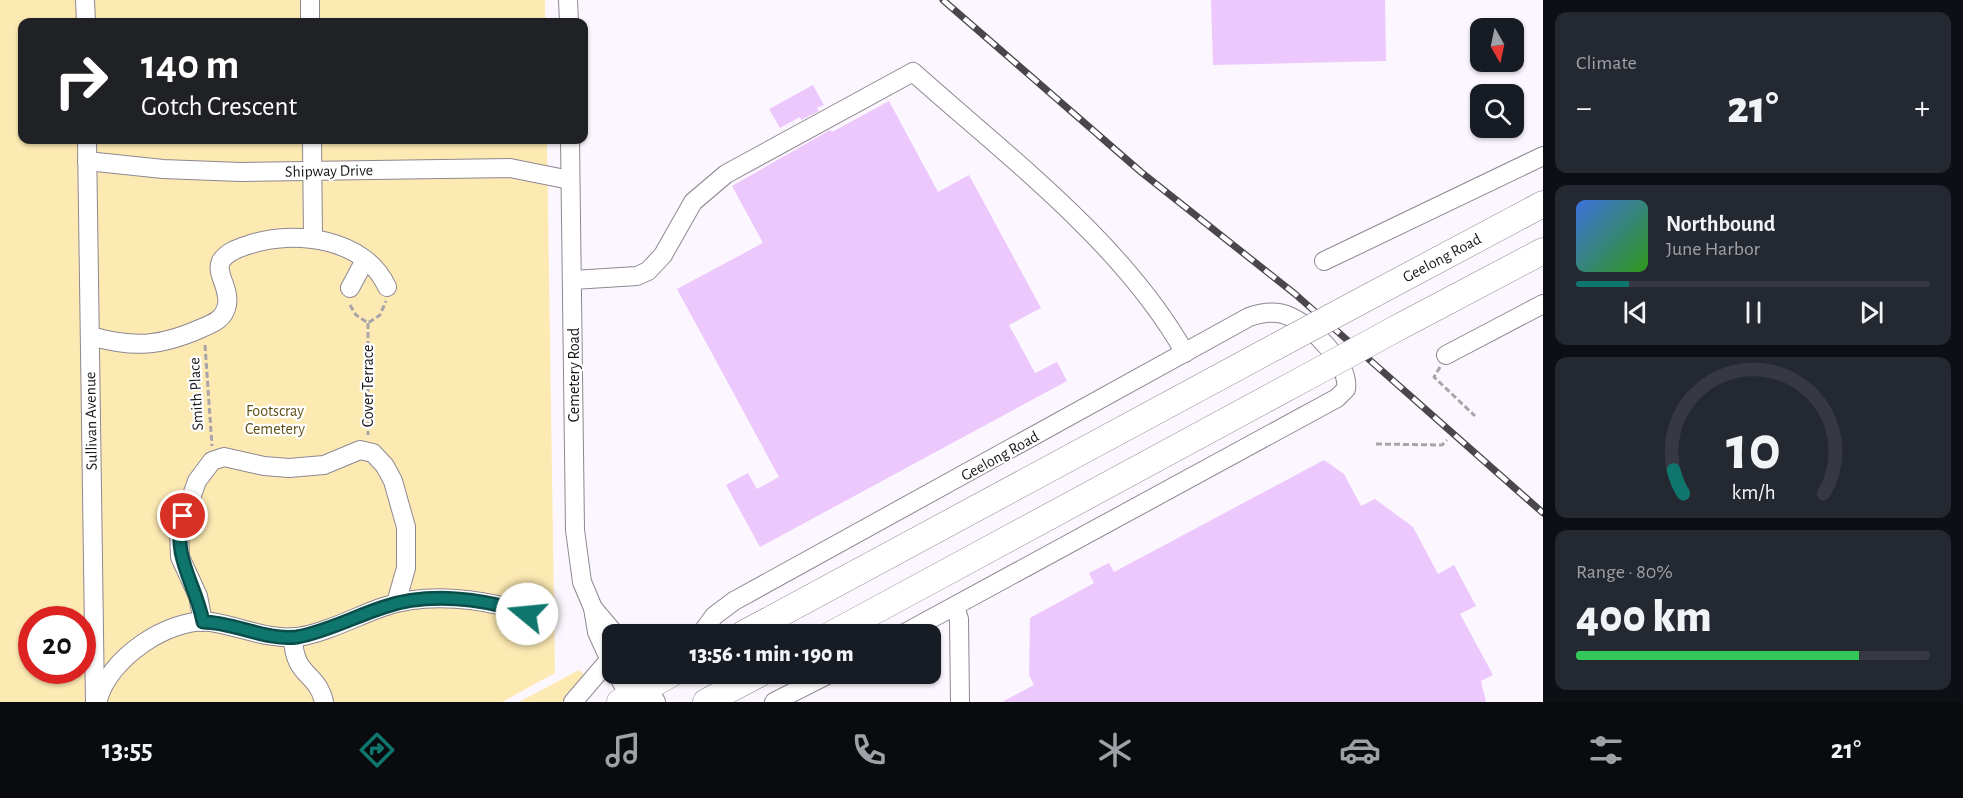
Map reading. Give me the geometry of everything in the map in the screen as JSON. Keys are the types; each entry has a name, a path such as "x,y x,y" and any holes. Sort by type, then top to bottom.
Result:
{"highway":[{"name":"Geelong Road","path":"762,624 1543,204"},
{"path":"850,624 1543,250"},
{"path":"638,694 654,684"},
{"path":"705,702 740,684"}],"street":[{"path":"85,0 86,18"},
{"path":"310,0 310,18"},
{"path":"568,0 569,18"},
{"path":"573,280 637,276 648,271 663,255 693,202 719,179 913,72 1076,219 1140,284 1168,322 1185,353"},
{"name":"Sullivan Avenue","path":"87,144 96,702"},
{"path":"312,144 312,238"},
{"name":"Cemetery Road","path":"570,144 575,530 582,582 593,608 597,632 602,643"},
{"path":"1324,261 1543,156"},
{"name":"Shipway Drive","path":"87,161 178,170 312,171 510,168 570,180"},
{"path":"90,336 126,345 150,345 167,342 219,320 226,309 227,289 219,267 226,255 260,242 312,238 344,249 365,260 381,274 387,287"},
{"path":"350,288 365,260"},
{"path":"1446,356 1543,304"},
{"name":"Geelong Road","path":"708,624 714,616 734,601 1249,317 1260,313 1292,317 1335,356 1346,374 1347,389 1329,403 922,624"},
{"path":"203,622 198,596 182,562 179,538 181,523 194,486 206,467 216,459 226,457 264,466 300,468 324,465 367,443 389,472 406,527 406,564 396,603"},
{"path":"96,702 107,678 135,648 168,632 203,622 293,637 396,603 431,600 471,601 504,606 527,614"},
{"path":"955,607 959,619 960,702"},
{"name":"Cemetery Road","path":"593,608 609,624"},
{"path":"293,637 298,665 318,686 324,702"},
{"path":"573,702 602,676"},
{"path":"774,702 809,684"}],"path":[{"path":"350,288 352,310 368,323 380,315 387,287"},
{"name":"Cover Terrace","path":"367,443 368,323"},
{"name":"Smith Place","path":"206,326 210,436 216,459"},
{"path":"1446,356 1434,377 1475,416"},
{"path":"1376,444 1442,446 1447,441"}],"green space":[{"name":"Footscray Cemetery","path":"0,0 545,0 545,18 18,18 18,144 547,144 555,673 502,702 0,702"},
{"path":"579,670 587,677 562,702 519,702"}],"building":[{"path":"1211,0 1385,0 1386,61 1213,65"},
{"path":"813,85 824,105 817,108 819,111 801,120 800,117 780,128 769,109"},
{"path":"889,101 938,192 969,175 1041,308 1009,325 1035,373 1057,362 1067,381 760,547 726,485 748,473 757,489 779,477 677,289 763,243 732,186 830,130 832,132"},
{"path":"1324,460 1344,474 1361,506 1375,499 1413,527 1438,574 1454,565 1476,606 1460,614 1493,675 1481,681 1486,702 1002,702 1034,685 1029,675 1030,618 1094,583 1089,573 1109,563 1114,572"}],"railway":[{"path":"943,0 1141,172 1295,294 1543,513"}],"route":[{"path":"183,516 179,538 180,556 198,596 203,622 293,637 399,602 471,601 504,606 527,614"}]}
